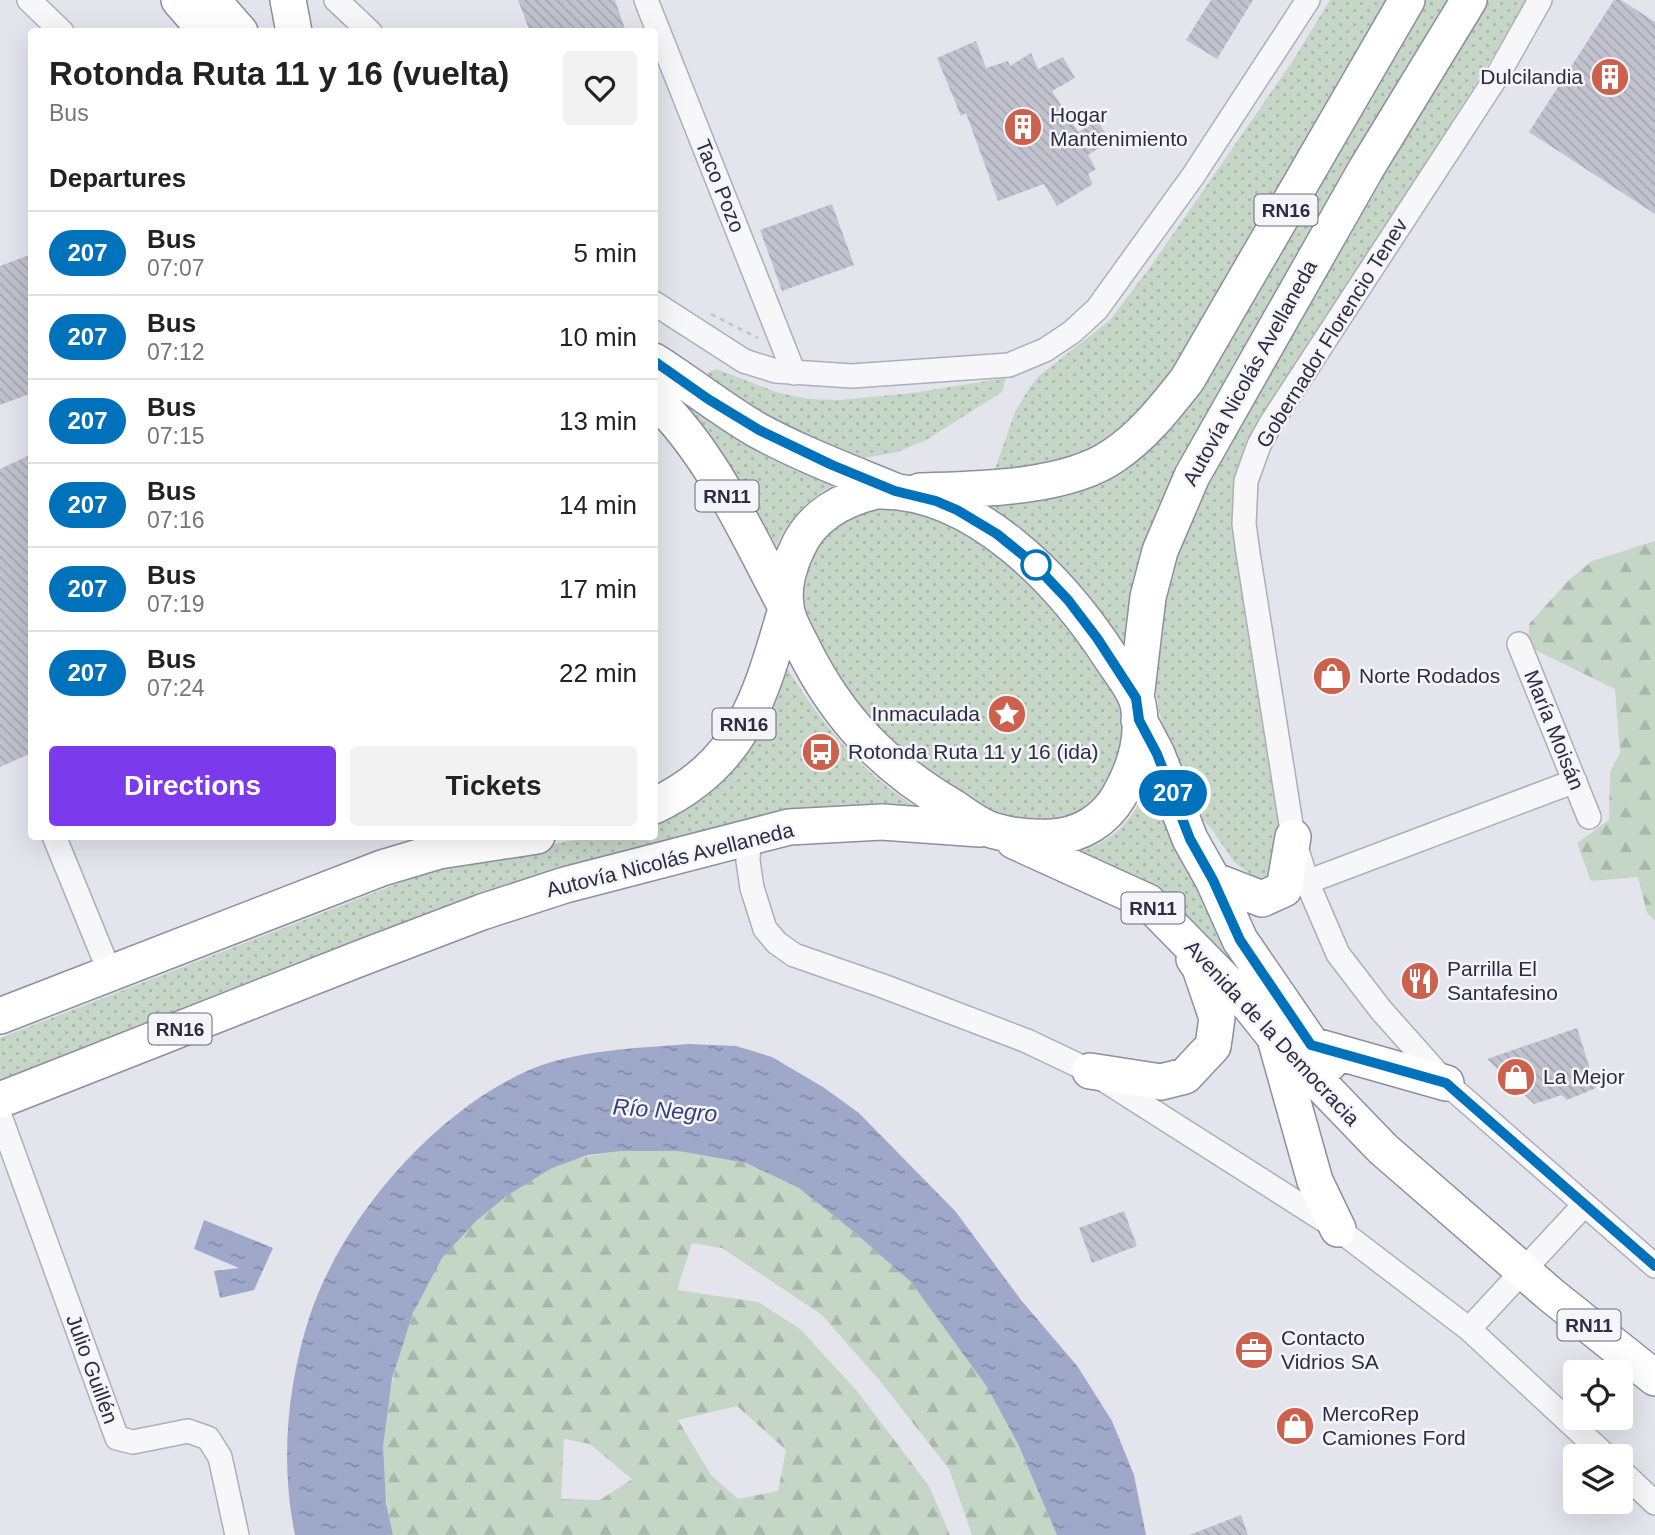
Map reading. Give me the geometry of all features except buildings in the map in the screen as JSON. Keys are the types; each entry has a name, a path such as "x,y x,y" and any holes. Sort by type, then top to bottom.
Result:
{"highway":[{"path":"179,0 204,28"},
{"path":"212,0 236,28"},
{"path":"288,0 293,28"},
{"name":"RN16","path":"899,491 989,488 1075,473 1111,458 1144,432 1187,380 1407,0"},
{"name":"Autovía Nicolás Avellaneda","path":"1137,709 1151,586 1160,551 1192,475 1366,169 1469,0"},
{"name":"RN11","path":"658,364 708,399 792,448 899,491 957,510 997,534 1034,564 1068,600 1097,638 1137,709 1139,740 1130,775 1116,801 1089,827 1060,836 993,830 904,777 873,748 836,704 814,669 786,607 728,498 687,434 658,402"},
{"name":"RN11","path":"786,607 787,581 792,561 807,530 845,500 876,491 899,491"},
{"name":"RN16","path":"658,804 672,798 708,772 737,737 765,681 786,607"},
{"name":"Avenida de la Democracia","path":"1137,709 1190,839 1213,880 1240,940 1311,1045 1372,1111 1655,1378"},
{"name":"Autovía Nicolás Avellaneda","path":"0,1100 360,958 482,912 565,885 789,827 846,823 919,824 993,830"},
{"name":"Avenida de la Democracia","path":"993,830 1148,902 1250,1005 1273,1035 1383,1149 1531,1261 1655,1348"},
{"path":"1213,880 1262,900 1284,889 1293,837"},
{"path":"3,1008 110,973 415,857 509,840"},
{"path":"1090,1071 1161,1082 1185,1076 1213,1046 1217,1018 1200,968 1172,928"},
{"path":"1273,1035 1315,1181 1338,1228"},
{"path":"1311,1045 1446,1083"}],"street":[{"path":"29,0 58,28"},
{"path":"336,0 366,28"},
{"name":"Taco Pozo","path":"646,0 657,28"},
{"path":"659,295 744,361 776,371 790,363 852,376 1009,365 1055,344 1097,309 1193,176 1308,0"},
{"name":"Gobernador Florencio Tenev","path":"1446,1083 1348,970 1338,954 1307,882 1293,837 1248,553 1244,524 1246,481 1259,445 1278,411 1499,73 1539,0"},
{"name":"Taco Pozo","path":"658,30 790,363"},
{"name":"María Moisán","path":"1519,644 1589,817"},
{"path":"1307,882 1575,781"},
{"path":"749,837 748,861 752,888 765,929 777,943 794,955 1027,1041 1090,1071 1338,1228 1469,1329 1594,1444"},
{"path":"56,840 110,973"},
{"path":"1446,1083 1655,1266"},
{"name":"Julio Guillén","path":"0,1116 117,1438 134,1442 188,1431 208,1438 220,1457 237,1535"},
{"path":"1469,1329 1584,1205"},
{"path":"1633,1482 1655,1503"}],"path":[{"path":"711,314 790,363"}],"green space":[{"path":"1330,0 1396,0 1183,366 1112,440 1064,461 994,472 1015,412 1028,390 1039,376 1110,320 1151,266 1292,62"},
{"path":"1418,0 1454,0 1288,274 1128,657 1096,606 1060,567 970,500 1115,472"},
{"path":"1482,0 1526,0 1491,60 1265,417 1236,541 1249,642 1267,730 1277,792 1279,826 1285,847 1274,875 1259,878 1234,862 1211,828 1200,817 1169,748 1159,711 1153,670 1177,530"},
{"path":"716,369 779,393 810,399 840,400 912,393 1006,378 1002,392 926,440 898,452 864,458 832,449 798,433 716,388 707,373"},
{"path":"658,391 693,399 848,479 822,492 800,510 783,533 771,559"},
{"path":"862,504 910,507 976,535 1057,602 1113,684 1124,719 1126,739 1102,798 1061,822 996,817 899,759 806,636 798,570 810,544"},
{"path":"1655,541 1655,921 1647,913 1638,877 1591,881 1577,843 1609,820 1610,772 1620,753 1615,689 1529,647 1529,624 1569,580 1592,561"},
{"path":"785,665 815,710 847,749 883,783 927,814 844,810 0,1081 0,1038 420,875 463,862 575,840 658,840 658,816"},
{"path":"1151,780 1280,1022 1071,854 1100,843 1121,828 1137,807"},
{"path":"621,1151 678,1151 746,1163 799,1188 911,1282 987,1387 1018,1444 1057,1535 972,1535 949,1469 880,1381 822,1315 722,1248 692,1243 677,1290 758,1302 800,1329 857,1391 929,1486 950,1535 393,1535 383,1467 385,1423 402,1348 430,1277 464,1232 524,1183 561,1164","holes":["737,1406 786,1450 778,1491 738,1499 711,1475 678,1420","564,1439 590,1444 632,1479 600,1500 561,1499"]}],"water":[{"name":"Río Negro","path":"689,1044 736,1046 772,1057 823,1087 859,1113 956,1212 1021,1300 1078,1367 1112,1421 1134,1475 1146,1535 1057,1535 1018,1444 987,1387 911,1282 799,1188 746,1163 678,1151 621,1151 588,1155 552,1168 508,1195 476,1221 442,1258 413,1313 392,1379 383,1446 386,1502 393,1535 295,1535 288,1480 288,1424 302,1342 325,1278 345,1241 396,1172 458,1113 527,1071 585,1054"},
{"path":"204,1220 273,1248 254,1290 220,1298 214,1271 239,1268 194,1249"}],"bus line":[{"name":"207","path":"658,364 733,415 792,448 895,491 918,495 957,510 997,534 1034,564 1068,600 1097,638 1136,698 1139,720 1157,754 1190,839 1213,880 1240,940 1311,1045 1446,1083 1655,1266"}],"place":[{"name":"Dulcilandia","path":"1610,77"},
{"name":"Hogar Mantenimiento","path":"1023,127"},
{"name":"Norte Rodados","path":"1332,676"},
{"name":"Inmaculada","path":"1007,714"},
{"name":"Rotonda Ruta 11 y 16 (ida)","path":"821,752"},
{"name":"Parrilla El Santafesino","path":"1420,981"},
{"name":"La Mejor","path":"1516,1077"},
{"name":"Contacto Vidrios SA","path":"1254,1350"},
{"name":"MercoRep Camiones Ford","path":"1295,1426"}]}
